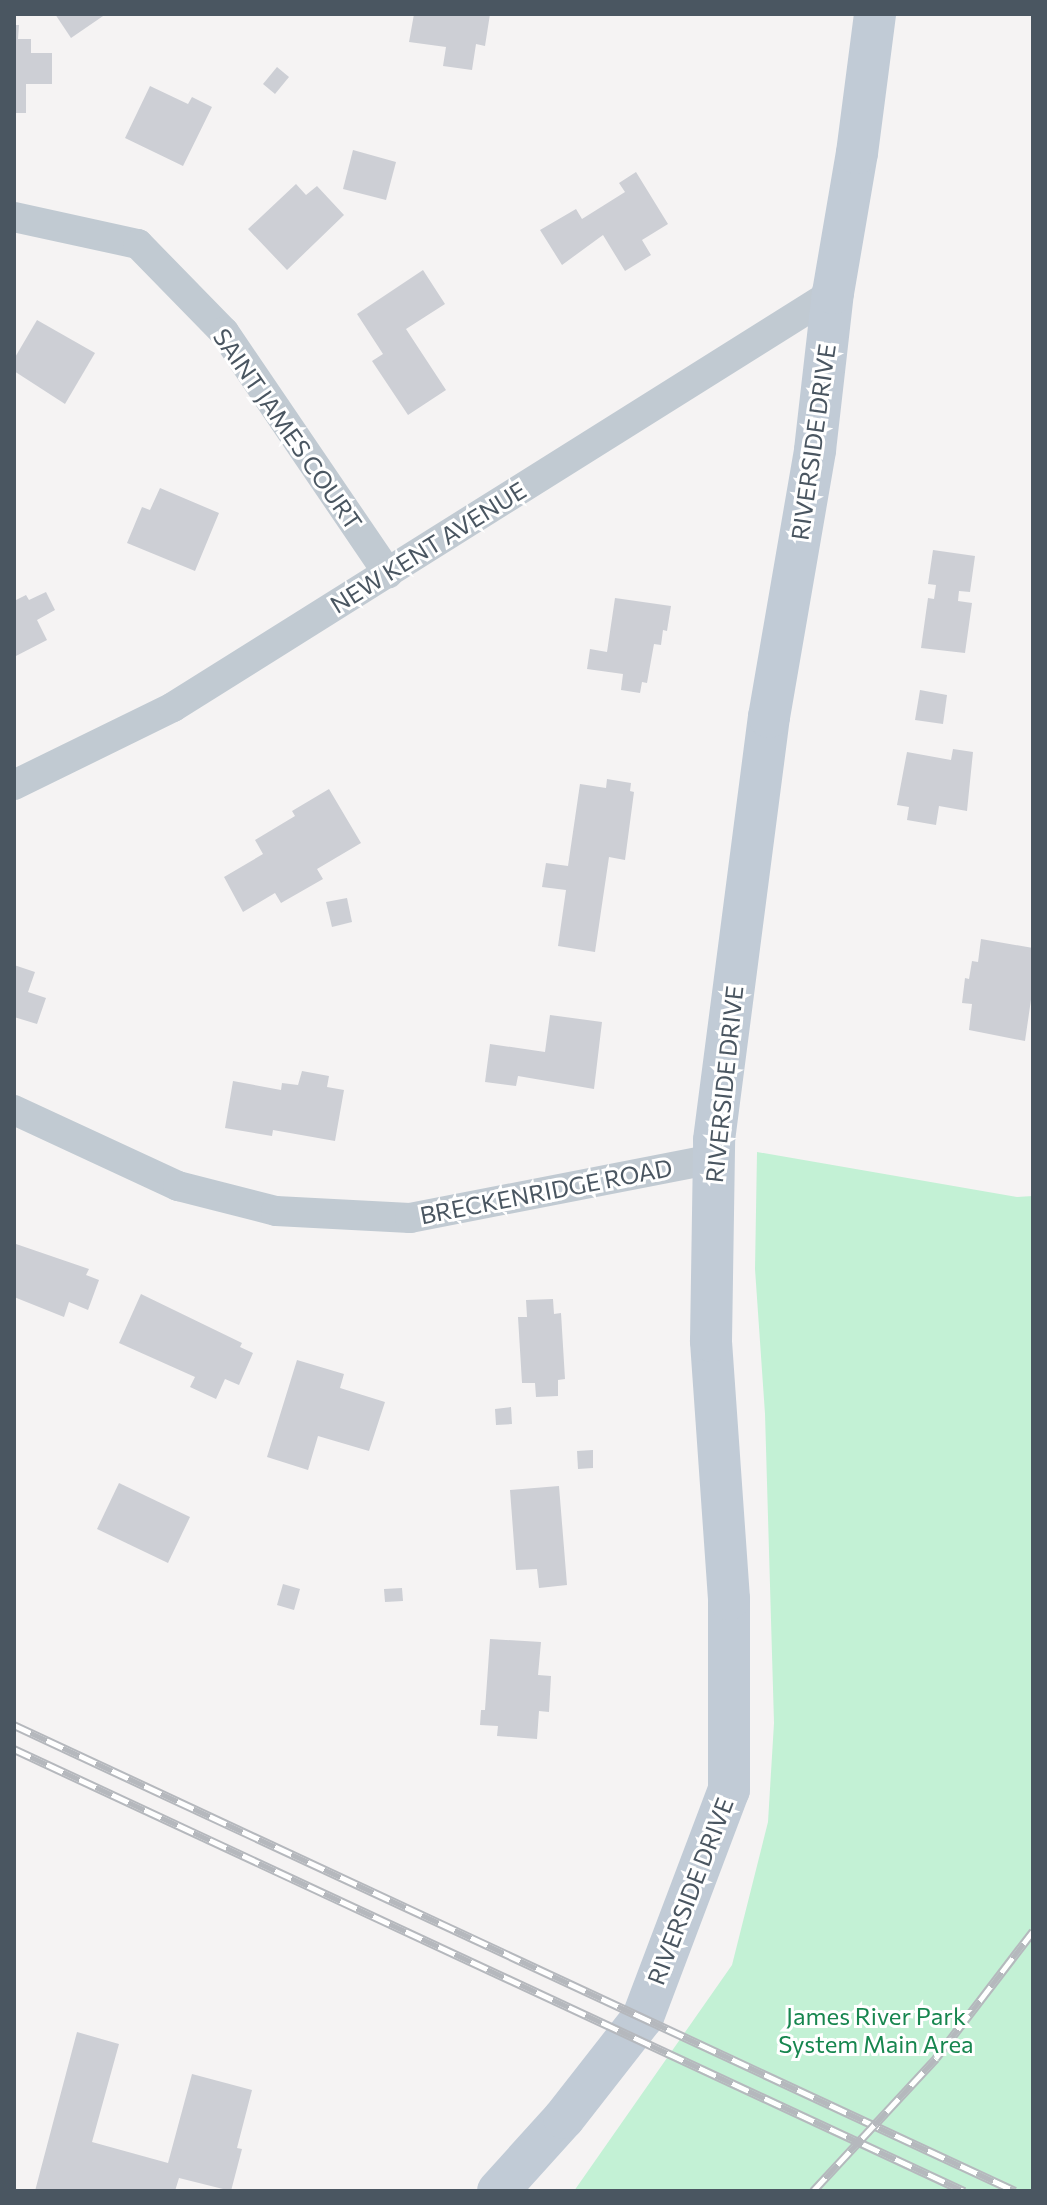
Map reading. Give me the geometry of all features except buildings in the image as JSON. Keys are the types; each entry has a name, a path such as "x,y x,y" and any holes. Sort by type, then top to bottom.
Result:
{"street":[{"name":"RIVERSIDE DRIVE","path":"498,2191 564,2118 643,2017 729,1790 729,1599 711,1341 713,1159 769,717 815,450 833,293 857,153 875,14"},
{"name":"SAINT JAMES COURT","path":"14,217 138,244 224,332 388,573"},
{"name":"NEW KENT AVENUE","path":"14,785 173,707 833,293"},
{"name":"BRECKENRIDGE ROAD","path":"14,1110 178,1186 276,1211 410,1218 713,1159"}],"green space":[{"name":"James River Park System Main Area","path":"757,1152 1017,1197 1033,1196 1033,2191 574,2191 732,1965 768,1822 774,1723 765,1414 755,1269"}],"railway":[{"path":"14,1725 1015,2191"},
{"path":"14,1749 964,2191"},
{"path":"813,2191 936,2058 1033,1931"}]}
